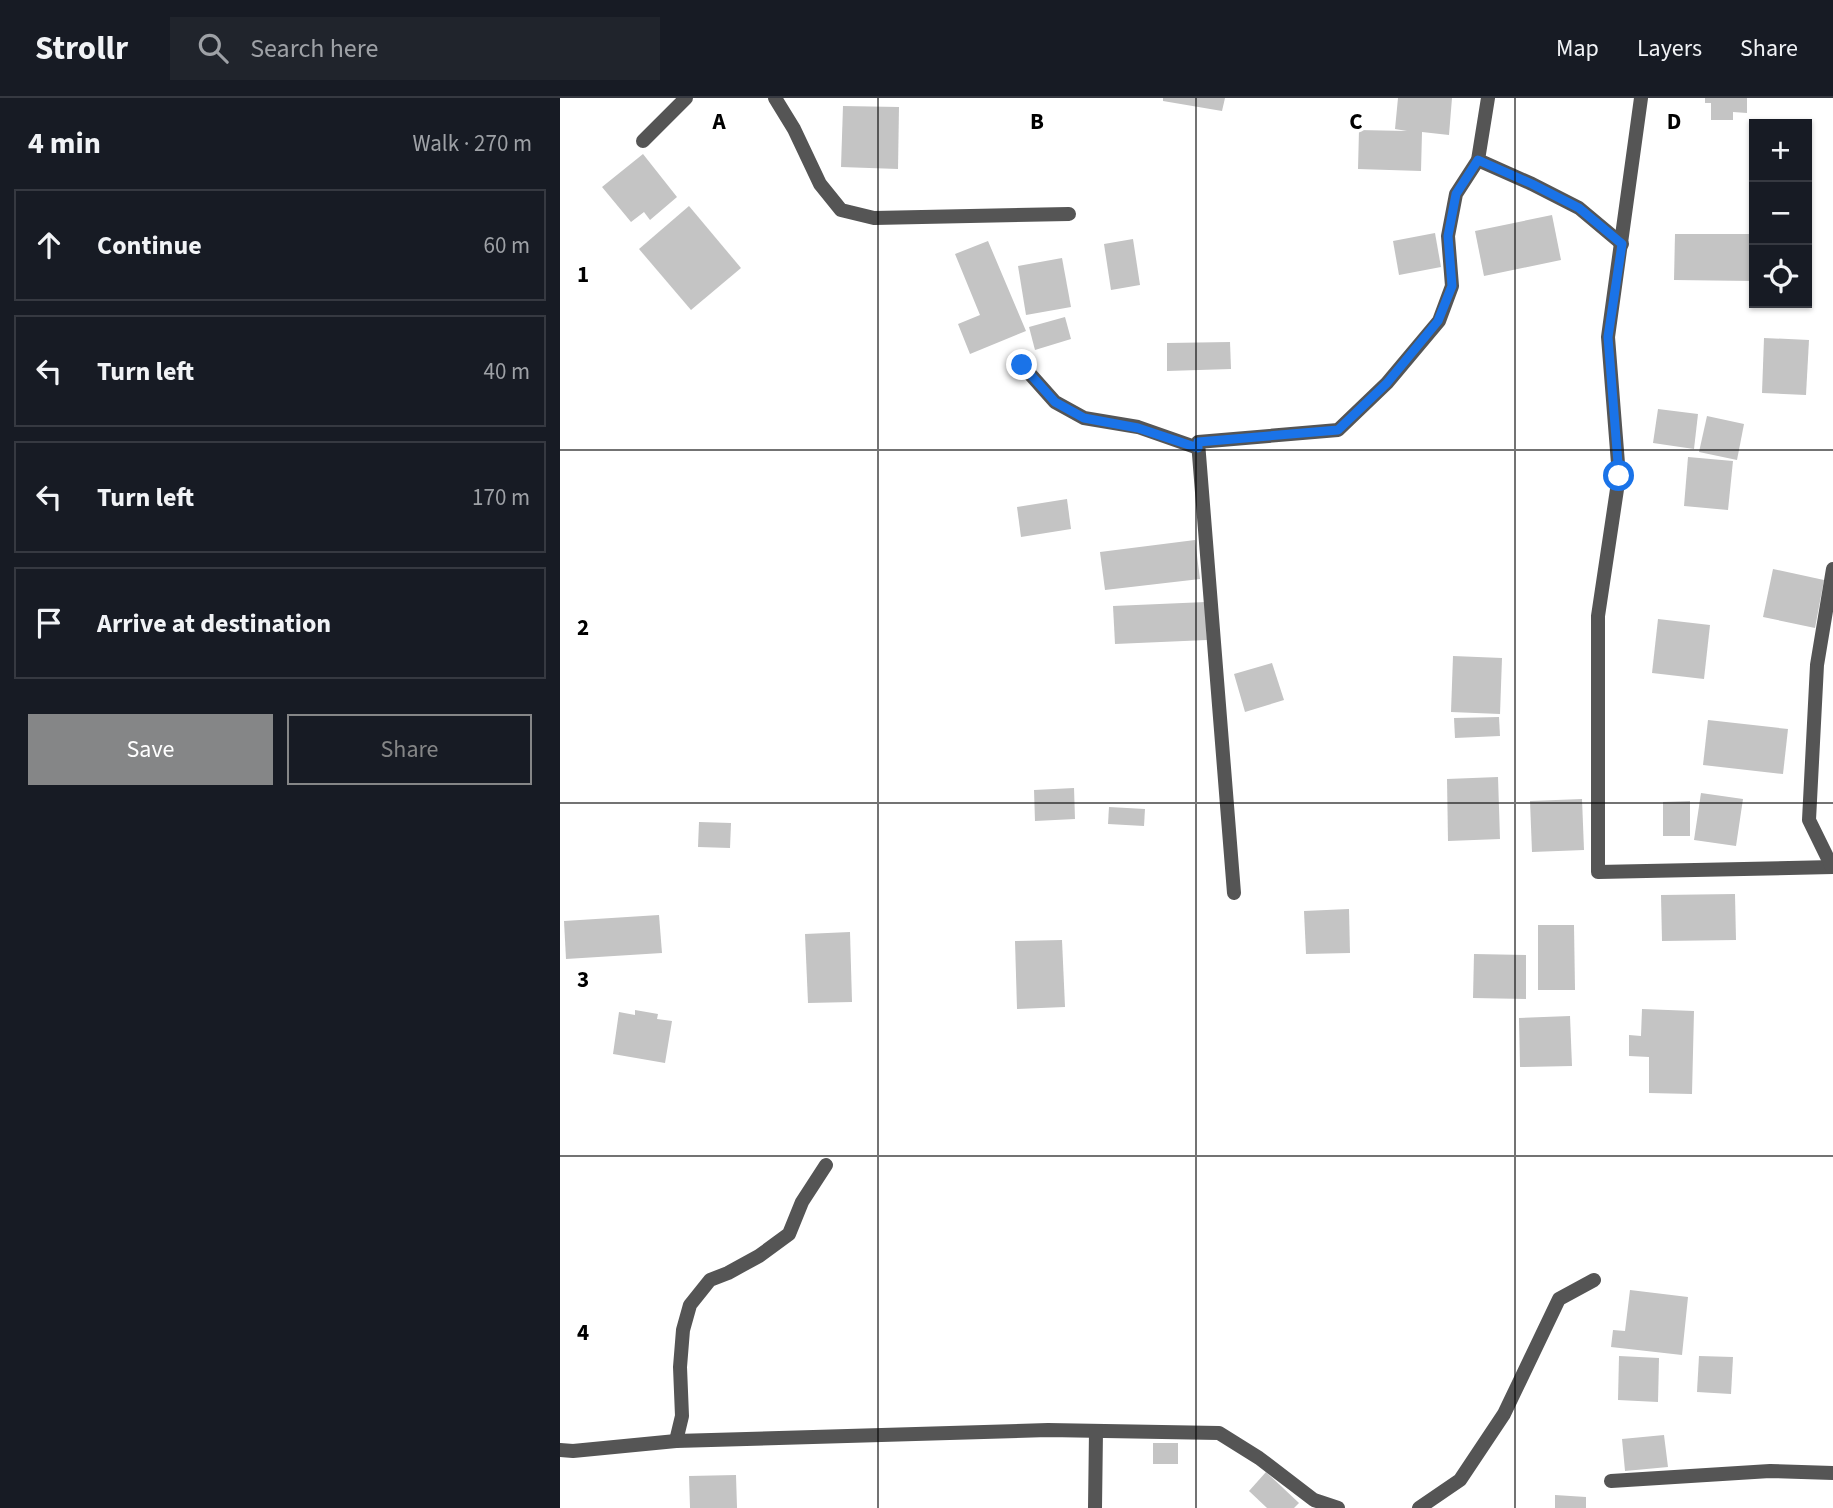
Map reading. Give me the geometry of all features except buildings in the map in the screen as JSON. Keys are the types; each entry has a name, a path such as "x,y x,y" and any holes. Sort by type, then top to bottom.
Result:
{"street":[{"path":"643,141 686,98"},
{"path":"775,98 794,129 820,184 841,210 874,218 1069,214"},
{"path":"1234,893 1198,442 1338,430 1387,383 1438,321 1452,286 1448,236 1456,194 1478,160 1488,98"},
{"path":"1641,98 1608,337 1619,476 1598,616 1598,872 1833,867 1809,820 1817,665 1833,569"},
{"path":"1478,160 1579,208 1622,244"},
{"path":"1022,365 1055,402 1084,418 1138,428 1198,448"},
{"path":"676,1441 682,1416 680,1367 690,1304 710,1280 759,1256 789,1234 802,1202 826,1165"},
{"path":"1419,1508 1460,1480 1504,1414 1559,1299 1594,1280"},
{"path":"560,1450 676,1441 1048,1430 1219,1433 1259,1458 1314,1500 1338,1508"},
{"path":"1095,1508 1096,1431"},
{"path":"1611,1481 1769,1471 1833,1474"}],"route":[{"path":"1022,365 1055,402 1084,418 1138,428 1198,448 1198,442 1338,430 1387,383 1438,321 1452,286 1448,236 1456,194 1478,160 1579,208 1622,244 1608,337 1619,476"}]}
